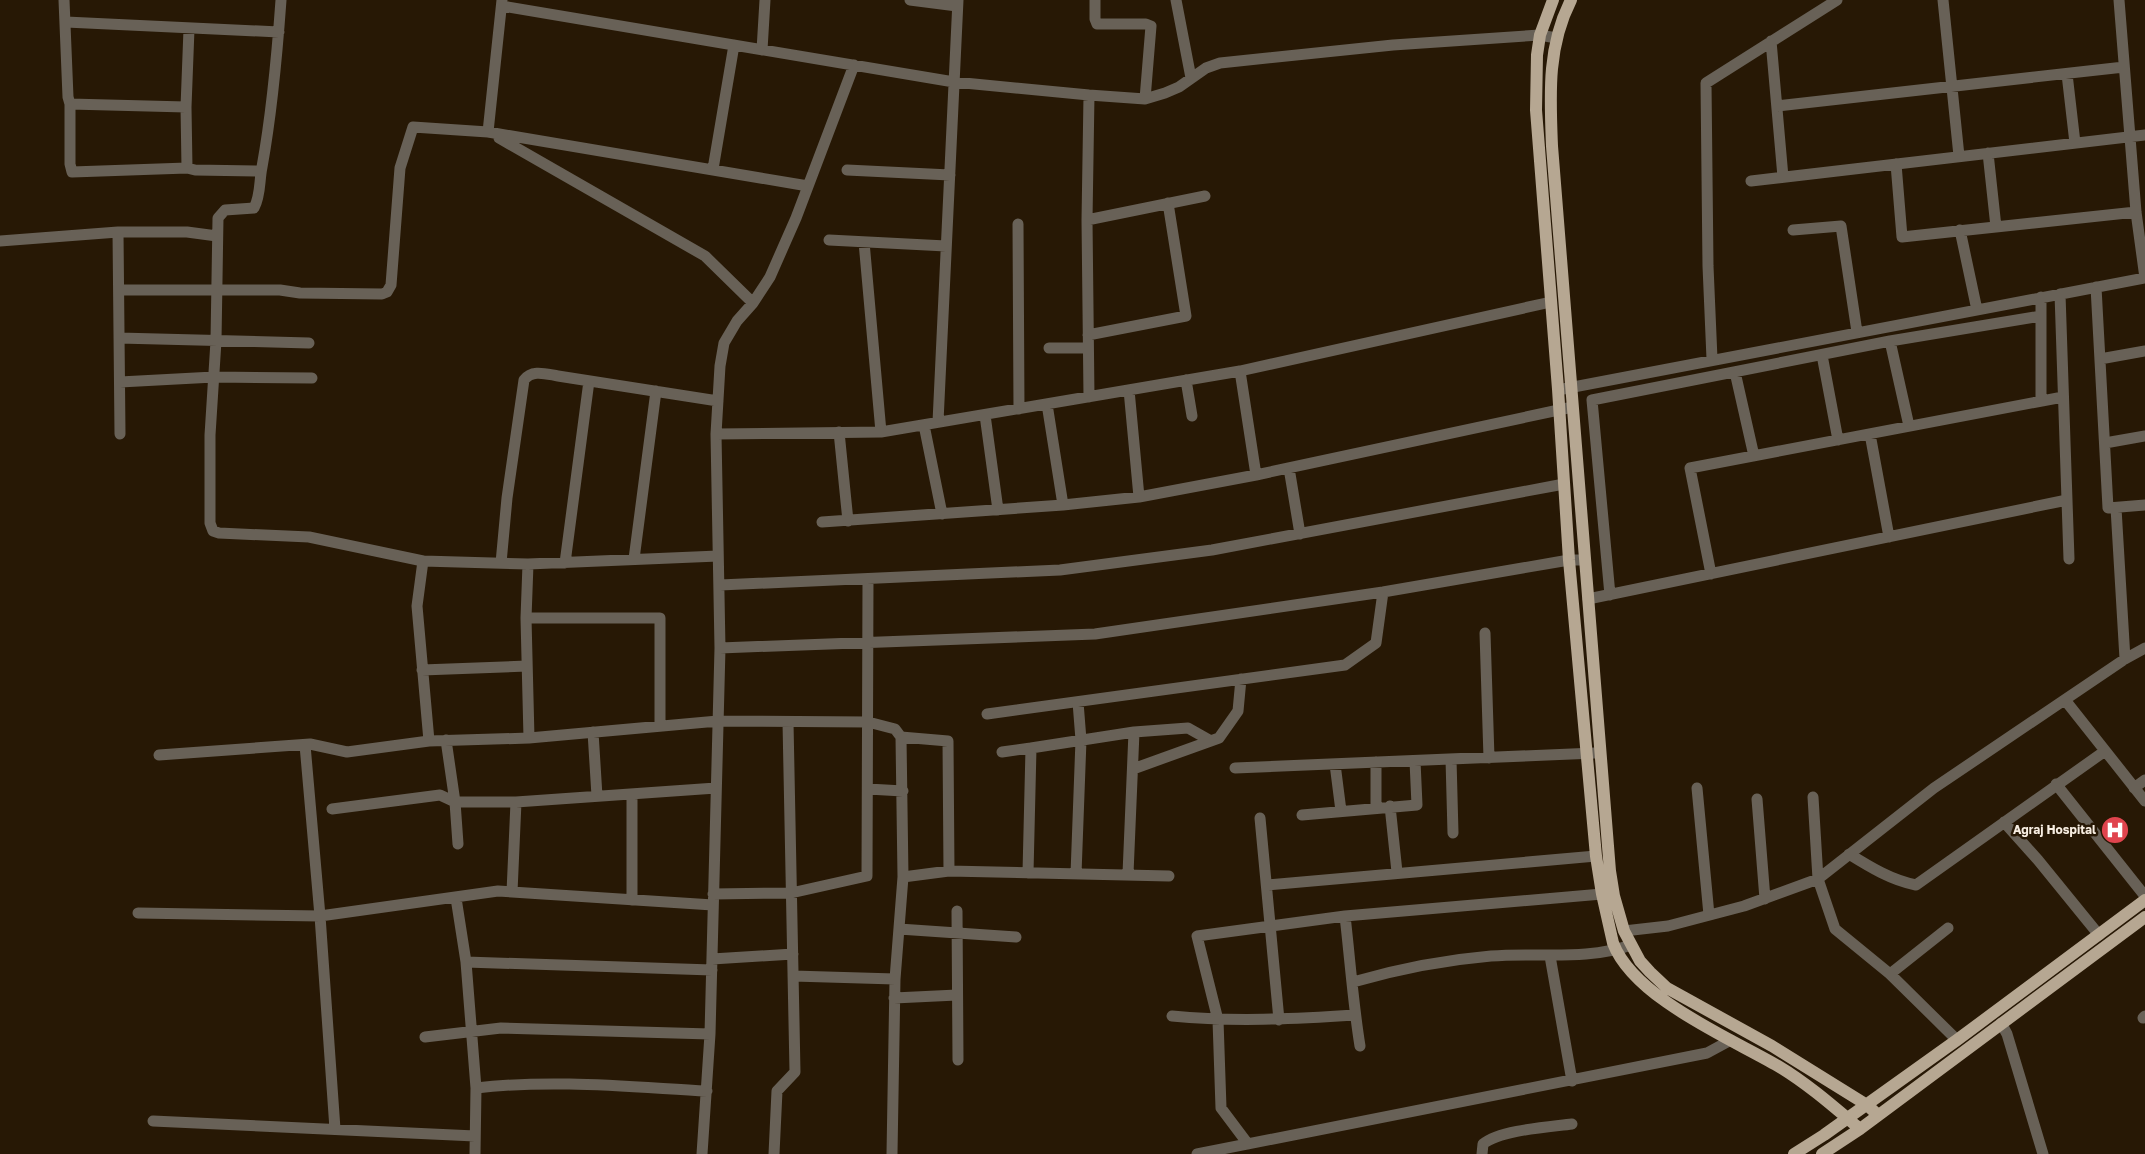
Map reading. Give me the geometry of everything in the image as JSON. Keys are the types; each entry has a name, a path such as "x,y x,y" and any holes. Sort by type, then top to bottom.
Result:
{"main road":[{"path":"1553,0 1540,35 1536,73 1536,110 1551,302 1564,388"},
{"path":"1570,0 1556,38 1551,68 1552,146 1564,388 1588,599 1596,856 1602,894 1616,950 1630,968 1665,1002 1795,1077 1860,1129"},
{"path":"1566,408 1564,484 1569,560 1610,871 1614,896 1624,931 1640,961 1668,988 1772,1046 1867,1105 1878,1115"},
{"path":"1794,1154 1867,1105 1957,1040 2145,900"},
{"path":"1830,1152 2145,917"}],"street":[{"path":"64,0 66,22 65,54 70,104 70,164 72,172 187,168 195,170 261,171"},
{"path":"281,0 271,120 261,171 258,199 254,208 225,210 218,218 218,290 209,515 213,531 218,533 309,537 423,561 528,564 718,556"},
{"path":"762,50 765,0"},
{"path":"910,0 958,3 938,422"},
{"path":"1096,0 1095,19 1097,24 1146,24 1151,26 1145,99"},
{"path":"1176,0 1191,78"},
{"path":"1712,360 1708,266 1706,83 1837,0"},
{"path":"1943,0 1959,156"},
{"path":"1564,388 2145,278 2136,212 2119,0"},
{"path":"488,132 502,3 762,50 954,82 1145,99 1165,93 1206,68 1220,63 1393,45 1540,35 1556,38"},
{"path":"66,22 279,32"},
{"path":"187,168 186,107 189,29"},
{"path":"1771,41 1782,177"},
{"path":"713,169 734,45"},
{"path":"702,1154 710,1034 720,648 716,434 720,366 724,343 737,321 753,303 770,278 796,218 854,65"},
{"path":"1777,106 2124,67"},
{"path":"2067,74 2075,143"},
{"path":"1089,95 1087,220 1089,397"},
{"path":"70,104 186,107"},
{"path":"119,290 218,290 382,294 387,292 391,286 400,168 413,128 488,132 808,186"},
{"path":"488,132 524,150 705,256 753,303"},
{"path":"1751,181 2145,135"},
{"path":"1988,153 1996,227"},
{"path":"1896,164 1902,237 2136,212"},
{"path":"847,170 950,174"},
{"path":"1087,220 1205,196"},
{"path":"1088,335 1186,316 1168,203"},
{"path":"1018,224 1019,409"},
{"path":"1793,230 1841,226 1857,332"},
{"path":"1960,230 1976,310"},
{"path":"0,241 118,232 187,232 217,236"},
{"path":"118,232 120,434"},
{"path":"829,240 946,246"},
{"path":"864,242 880,432"},
{"path":"2096,287 2108,508 2145,505"},
{"path":"2060,294 2069,559"},
{"path":"2041,297 2041,401"},
{"path":"716,434 880,432 1240,371 1551,302"},
{"path":"1610,595 1592,400 1890,341 2041,316"},
{"path":"119,338 309,343"},
{"path":"1890,341 1909,426"},
{"path":"1049,348 1088,348"},
{"path":"2100,359 2145,351"},
{"path":"1822,355 1838,440"},
{"path":"1240,371 1256,475"},
{"path":"1735,372 1754,456"},
{"path":"501,563 507,498 524,380 528,374 534,373 718,401"},
{"path":"120,382 214,378 312,378"},
{"path":"1186,380 1192,416"},
{"path":"565,563 589,381"},
{"path":"1129,390 1139,497"},
{"path":"634,560 656,391"},
{"path":"1711,574 1690,468 2063,397"},
{"path":"1048,404 1063,505"},
{"path":"822,522 1063,505 1139,497 1256,475 1566,408"},
{"path":"985,415 998,510"},
{"path":"924,425 942,514"},
{"path":"839,432 848,521"},
{"path":"1870,434 1889,537"},
{"path":"2104,443 2145,436"},
{"path":"1289,468 1300,534"},
{"path":"720,585 1060,570 1212,550 1564,484"},
{"path":"1588,599 2067,500"},
{"path":"2116,508 2125,659"},
{"path":"720,648 1095,634 1382,592 1569,560 1584,560"},
{"path":"423,561 417,606 429,741"},
{"path":"528,564 526,618 529,738"},
{"path":"138,913 320,916 498,891 632,900 713,899 791,892 867,876 868,579"},
{"path":"987,714 1345,665 1376,643 1382,592"},
{"path":"526,618 660,618 660,726"},
{"path":"1485,633 1489,758"},
{"path":"1624,931 1668,926 1765,899 1818,879 1934,788 2125,659 2145,648"},
{"path":"422,670 527,666"},
{"path":"1133,769 1219,738 1238,711 1241,679"},
{"path":"2065,700 2145,801"},
{"path":"1076,874 1081,740 1078,702"},
{"path":"159,755 305,745 347,752 429,741 529,738 718,721 868,722 895,729 901,737 903,876 894,998 892,1154"},
{"path":"774,1154 777,1091 795,1072 788,722"},
{"path":"1002,752 1134,732 1188,728 1211,741"},
{"path":"593,732 597,796"},
{"path":"1128,874 1134,732"},
{"path":"901,737 948,741 949,871"},
{"path":"446,740 455,802 458,844"},
{"path":"305,745 320,916 335,1129"},
{"path":"1028,873 1031,748"},
{"path":"1849,854 1901,882 1916,885 2105,750"},
{"path":"1235,768 1594,753"},
{"path":"1451,759 1453,833"},
{"path":"1302,815 1417,805 1415,761"},
{"path":"1376,762 1376,808"},
{"path":"1335,764 1341,811"},
{"path":"2134,788 2145,780"},
{"path":"2056,784 2145,896"},
{"path":"332,808 440,795 455,802 516,802 716,788"},
{"path":"1697,788 1709,915"},
{"path":"868,789 903,791"},
{"path":"632,794 632,900"},
{"path":"1813,797 1818,879 1835,929 1890,974 1957,1040"},
{"path":"1757,799 1765,899"},
{"path":"512,892 516,802"},
{"path":"1390,806 1396,872"},
{"path":"1260,818 1280,1020"},
{"path":"2004,822 2038,860 2099,935"},
{"path":"1268,885 1396,872 1596,856"},
{"path":"903,876 949,871 1169,876"},
{"path":"1248,1144 1221,1108 1218,1020 1197,936 1345,916 1602,894"},
{"path":"456,898 466,962 476,1088 475,1154"},
{"path":"957,911 958,1060"},
{"path":"1345,916 1360,1046"},
{"path":"1890,974 1948,928"},
{"path":"899,929 1016,937"},
{"path":"1353,982 1395,970 1492,956 1550,956 1616,950 1631,945"},
{"path":"466,962 712,964 793,954"},
{"path":"1550,956 1572,1081"},
{"path":"793,976 895,979"},
{"path":"894,998 957,995"},
{"path":"1172,1016 1218,1020 1280,1020 1355,1015"},
{"path":"2001,1023 2007,1034 2043,1154"},
{"path":"425,1037 501,1028 710,1034"},
{"path":"1198,1154 1707,1053 1731,1040"},
{"path":"476,1088 512,1084 587,1084 707,1091"},
{"path":"153,1121 475,1136"},
{"path":"1482,1154 1483,1144 1490,1138 1527,1130 1572,1124"}],"place":[{"name":"Agraj Hospital","path":"2115,830"}]}
